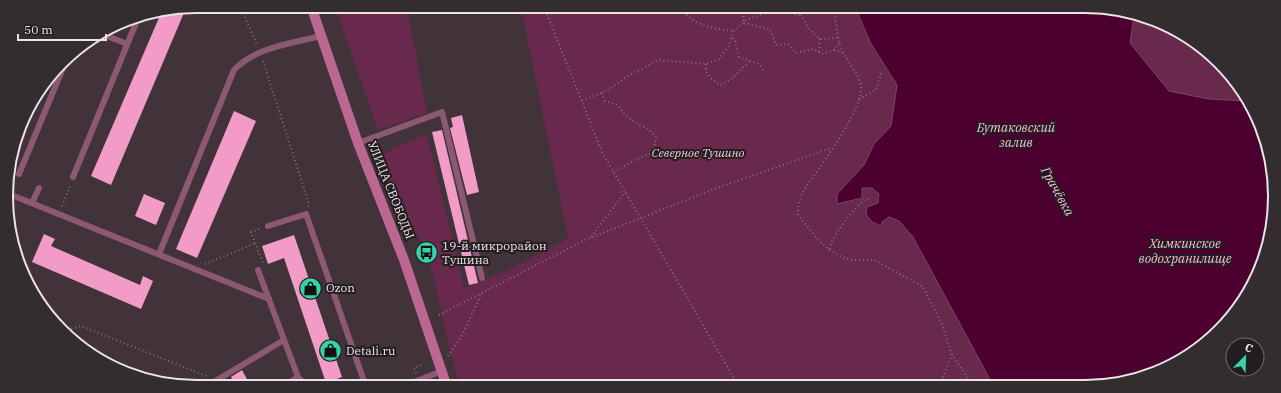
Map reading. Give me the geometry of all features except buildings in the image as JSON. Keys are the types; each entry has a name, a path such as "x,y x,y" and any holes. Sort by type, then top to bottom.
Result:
{"main road":[{"name":"УЛИЦА СВОБОДЫ","path":"313,13 358,143 404,260 445,380"}],"lane":[{"path":"73,177 136,24"},
{"path":"108,36 127,44"},
{"path":"159,254 234,70 243,60 260,51 320,36"},
{"path":"19,174 60,75"},
{"path":"358,143 442,112 482,278"},
{"path":"32,203 39,188"},
{"path":"13,196 269,299"},
{"path":"268,226 306,214 365,380"},
{"path":"258,270 298,377 301,380"},
{"path":"216,380 284,340"},
{"path":"420,380 442,372"},
{"path":"293,380 298,377"}],"path":[{"path":"243,13 260,51 309,204 306,214"},
{"path":"546,13 603,154 736,380"},
{"path":"685,13 708,27 734,31"},
{"path":"743,23 744,13"},
{"path":"582,101 602,93 629,75 659,60 706,64 719,59 734,31 746,20 765,13"},
{"path":"790,13 801,16"},
{"path":"799,13 809,29 820,39 839,38"},
{"path":"835,13 840,42 861,86 859,99 853,115 803,192 798,206 798,215 804,224 829,249 842,257 851,260 875,260 923,287 941,322 952,355 970,380"},
{"path":"743,23 770,29 776,45 788,44 796,53 813,49 822,54 834,50 844,52"},
{"path":"731,38 735,41 739,57 759,64 766,72"},
{"path":"819,52 820,39"},
{"path":"834,50 840,42"},
{"path":"706,64 705,69 707,75 720,85 730,80 750,61"},
{"path":"859,99 876,90 881,73"},
{"path":"602,93 605,101 618,105 624,114 637,124 648,129 656,137 653,153 637,159 614,172"},
{"path":"439,316 482,292 590,238 714,189 832,147"},
{"path":"58,213 73,177"},
{"path":"590,238 625,192"},
{"path":"829,249 833,237 859,205 865,199 870,199"},
{"path":"258,270 264,267 252,232 268,226"},
{"path":"194,269 256,243"},
{"path":"449,355 461,337 482,292"},
{"path":"70,329 81,326 216,380"},
{"path":"942,380 952,355"}],"green space":[{"path":"337,13 408,13 427,113 378,130"},
{"name":"Северное Тушино","path":"522,13 858,13 870,42 897,85 891,126 874,144 864,165 837,194 862,188 872,188 879,194 878,203 873,206 881,225 882,222 889,217 899,221 913,237 990,380 459,380 449,348 433,274 428,260 432,258 428,247 424,248 402,208 394,190 382,154 392,151 392,148 427,134 464,288 500,274 568,239"},
{"path":"1134,20 1166,32 1196,51 1214,67 1230,85 1240,101 1209,99 1169,91 1130,43"}],"water":[{"name":"Бутаковский залив","path":"858,13 1097,13 1134,20 1130,43 1169,91 1209,99 1240,101 1254,126 1262,149 1268,184 1268,209 1262,244 1249,278 1230,308 1214,326 1186,349 1166,361 1132,374 1097,380 990,380 913,237 899,221 889,217 882,222 881,226 872,222 866,214 867,207 878,203 879,194 872,188 862,188 862,198 837,204 837,194 864,165 874,144 891,126 897,85 870,42"}],"place":[{"name":"19-й микрорайон Тушина","path":"426,253"},
{"name":"Ozon","path":"310,288"},
{"name":"Detali.ru","path":"331,351"}],"water label":[{"name":"Грачёвка","path":"1058,191"},
{"name":"Химкинское водохранилище","path":"1185,250"}]}
